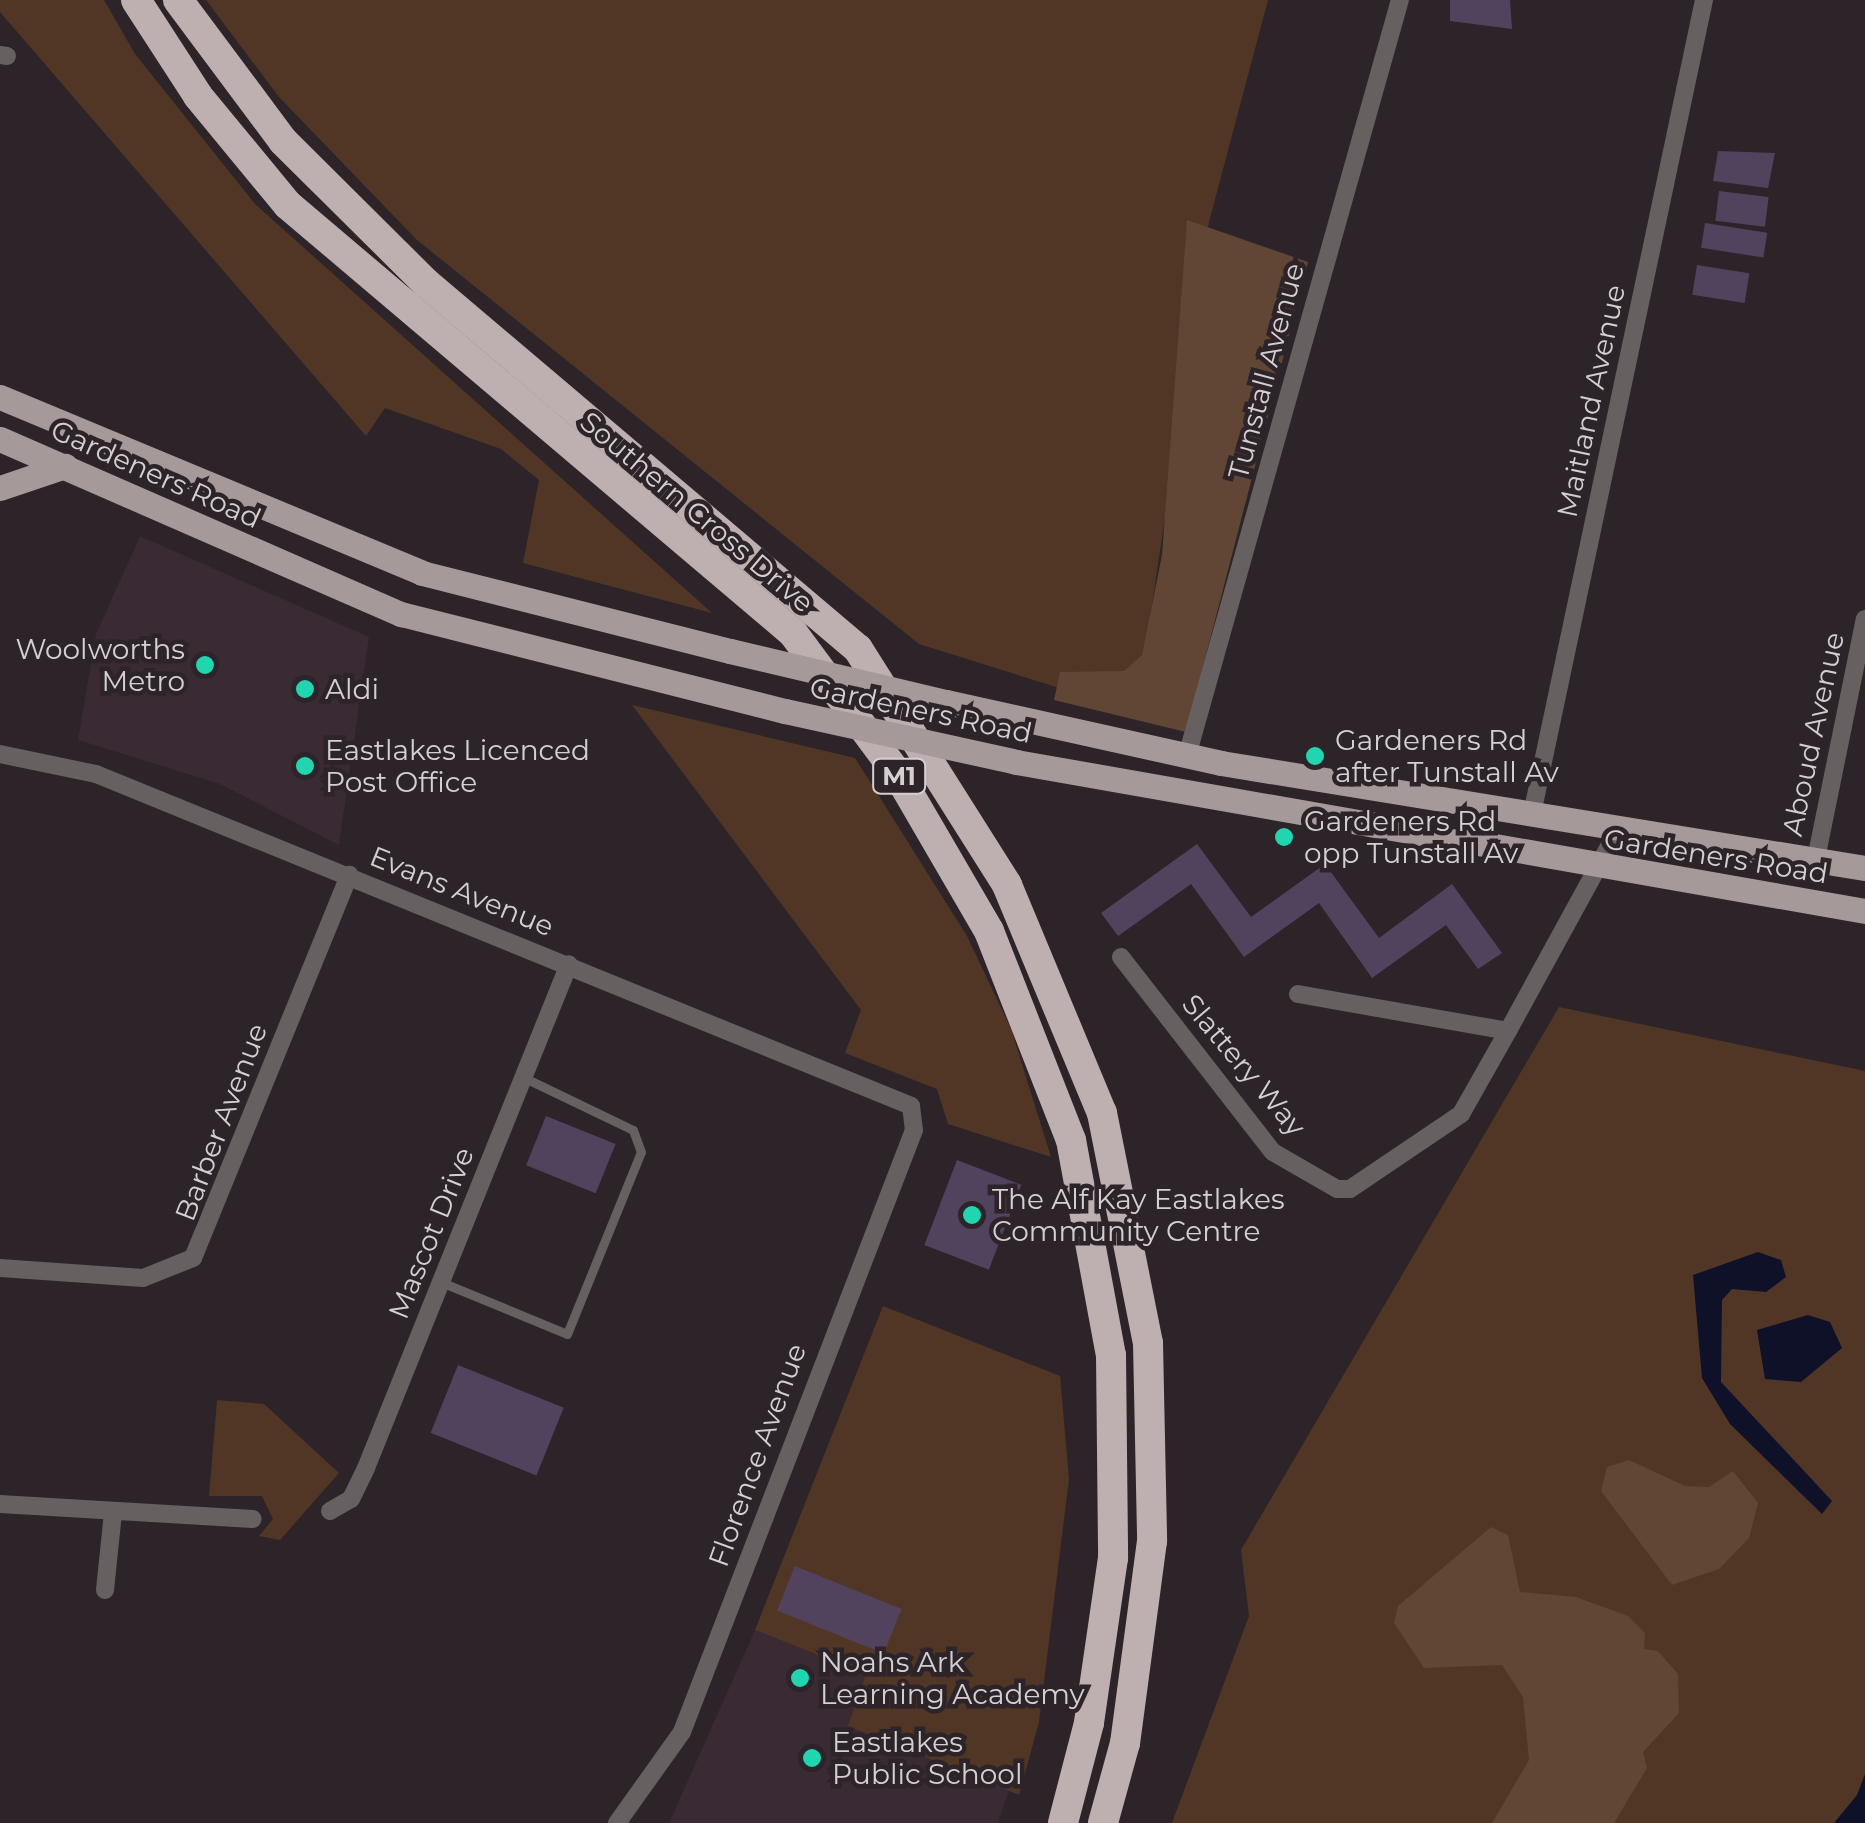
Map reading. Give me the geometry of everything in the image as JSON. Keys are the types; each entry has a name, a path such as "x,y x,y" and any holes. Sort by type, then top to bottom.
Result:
{"highway":[{"name":"Southern Cross Drive","path":"136,0 198,96 288,204 793,632 897,773 989,931 1067,1125 1111,1355 1113,1558 1089,1723 1063,1823"},
{"name":"Southern Cross Drive","path":"178,0 283,141 426,282 858,649 1007,885 1102,1114 1148,1343 1150,1560 1125,1743 1103,1823"}],"main road":[{"name":"Gardeners Road","path":"0,397 422,574 730,651 1188,756 1865,868"},
{"name":"Gardeners Road","path":"0,439 70,465 401,614 785,711 1016,762 1865,911"},
{"path":"0,488 70,465"}],"street":[{"name":"Tunstall Avenue","path":"1188,756 1400,0"},
{"name":"Maitland Avenue","path":"1532,814 1704,0"},
{"name":"Aboud Avenue","path":"1816,859 1865,620"},
{"name":"Evans Avenue","path":"0,754 96,774 899,1096"},
{"path":"1298,994 1508,1031 1619,828"},
{"name":"Barber Avenue","path":"0,1268 142,1278 193,1258 349,875"},
{"name":"Slattery Way","path":"1121,957 1273,1152 1337,1189 1461,1114 1508,1031"},
{"name":"Mascot Drive","path":"330,1511 351,1499 366,1468 569,964"},
{"name":"Florence Avenue","path":"617,1823 664,1766 715,1650 914,1130 911,1106 899,1096"},
{"path":"0,1504 253,1519"},
{"path":"105,1590 114,1513"}],"lane":[{"path":"441,1282 567,1334 641,1152 633,1130 523,1078"}],"shaded area":[{"path":"0,0 104,0 135,54 255,204 712,613 523,563 539,480 501,449 385,408 366,436 0,12"},
{"path":"206,0 1268,0 1209,222 1136,712 919,644 417,240 279,97"},
{"path":"1187,220 1308,262 1186,732 1054,700 1060,672 1124,671 1142,655 1162,555"},
{"path":"140,536 369,637 339,845 220,784 78,740 96,634"},
{"path":"632,705 855,758 967,936 1011,1029 1051,1157 948,1124 937,1089 845,1053 861,1010"},
{"path":"1559,1007 1865,1071 1865,1823 1172,1823 1249,1616 1241,1550"},
{"path":"883,1306 1060,1376 1069,1479 1039,1722 1019,1795 848,1726 866,1674 755,1630"},
{"path":"217,1400 264,1404 339,1473 280,1540 259,1536 273,1519 262,1496 209,1496"},
{"path":"1629,1460 1685,1486 1709,1487 1733,1471 1758,1503 1749,1538 1719,1569 1672,1585 1601,1491 1607,1467"},
{"path":"1491,1527 1508,1535 1520,1592 1576,1597 1628,1616 1645,1633 1644,1649 1658,1651 1678,1674 1679,1713 1643,1752 1647,1768 1614,1823 1492,1823 1529,1760 1523,1697 1502,1665 1424,1668 1394,1623 1398,1606"},
{"name":"Eastlakes Public School","path":"755,1630 867,1674 849,1726 1009,1790 998,1823 669,1823"}],"water":[{"path":"1758,1252 1781,1260 1786,1277 1766,1292 1732,1289 1722,1300 1721,1382 1832,1501 1822,1514 1730,1424 1702,1378 1693,1275"},
{"path":"1808,1315 1830,1322 1842,1348 1801,1382 1765,1379 1757,1330"},
{"path":"1865,1774 1865,1823 1834,1823 1857,1795"}],"building":[{"path":"1450,0 1510,0 1512,29 1450,21"},
{"path":"1718,151 1775,153 1768,188 1713,181"},
{"path":"1719,191 1769,197 1765,227 1715,221"},
{"path":"1705,223 1767,233 1763,258 1701,248"},
{"path":"1697,265 1749,273 1745,303 1692,295"},
{"path":"1197,844 1251,917 1325,864 1379,938 1452,884 1502,953 1478,969 1446,925 1372,978 1319,903 1244,957 1191,884 1118,936 1101,913"},
{"path":"546,1116 616,1144 596,1193 526,1165"},
{"name":"The Alf Kay Eastlakes Community Centre","path":"957,1160 1021,1185 989,1270 924,1245"},
{"path":"458,1365 564,1408 536,1475 431,1433"},
{"path":"795,1566 902,1609 884,1654 777,1611"}],"place":[{"name":"Woolworths Metro","path":"205,665"},
{"name":"Aldi","path":"305,689"},
{"name":"Gardeners Rd after Tunstall Av","path":"1315,756"},
{"name":"Eastlakes Licenced Post Office","path":"305,766"},
{"name":"Gardeners Rd opp Tunstall Av","path":"1284,837"},
{"name":"The Alf Kay Eastlakes Community Centre","path":"972,1215"},
{"name":"Noahs Ark Learning Academy","path":"800,1678"},
{"name":"Eastlakes Public School","path":"812,1758"}]}
